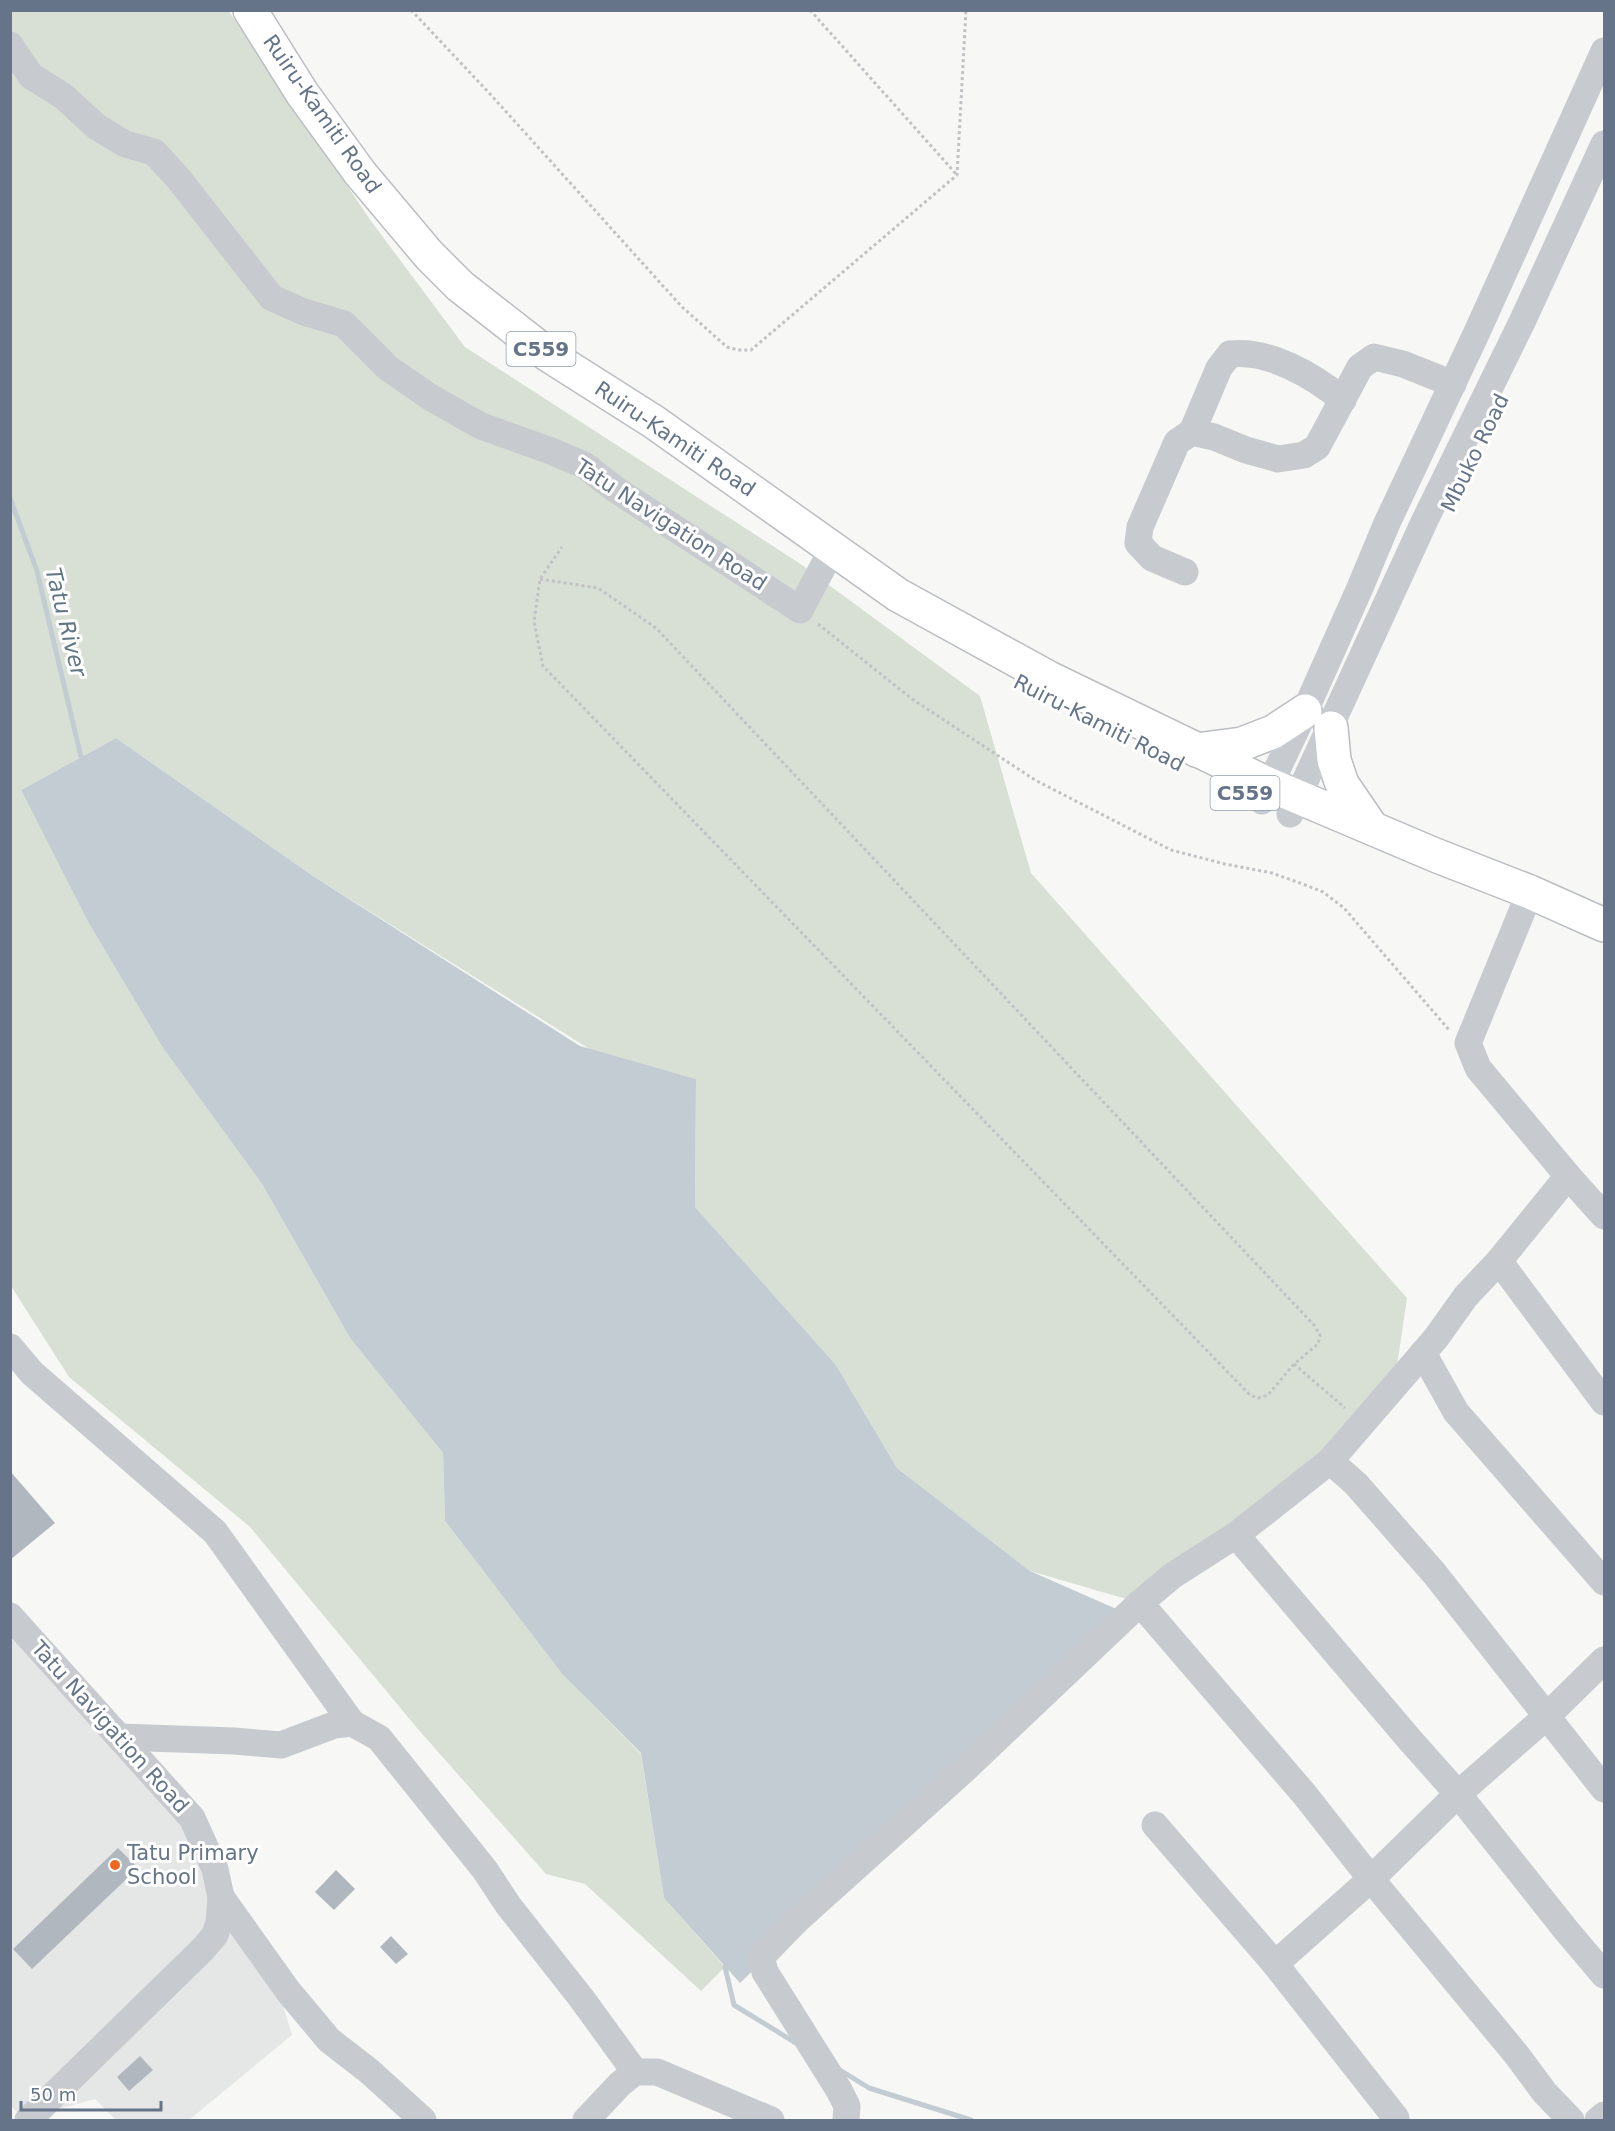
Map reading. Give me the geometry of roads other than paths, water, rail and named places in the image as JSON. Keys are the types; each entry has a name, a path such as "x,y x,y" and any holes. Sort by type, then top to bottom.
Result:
{"main road":[{"name":"Ruiru-Kamiti Road","path":"250,10 302,93 360,173 429,255 460,286 548,354 663,429 911,604 1049,678 1197,750 1280,799 1385,852 1527,897 1605,925"},
{"name":"Ruiru-Kamiti Road","path":"911,604 939,631 979,660 1065,709 1280,799 1372,828 1605,931"},
{"path":"1197,750 1242,744 1327,707 1334,760 1342,783 1372,828"}],"street":[{"name":"Tatu Navigation Road","path":"10,45 31,76 63,96 97,127 125,144 154,152 178,178 272,298 304,312 344,324 388,368 430,397 481,426 584,465 615,489 800,610 833,548"},
{"path":"1327,707 1359,590 1387,523 1605,51"},
{"path":"1280,799 1425,520 1522,322 1605,144"},
{"name":"Mbuko Road","path":"1327,707 1356,704 1418,569 1479,447 1605,180"},
{"path":"1185,572 1152,558 1138,543 1140,527 1177,442 1191,432 1219,368 1230,354 1245,352 1266,357 1325,385 1343,400"},
{"path":"1191,432 1214,437 1246,450 1278,459 1304,455 1317,447 1360,367 1374,357 1403,364 1453,384"},
{"path":"1527,897 1468,1043 1478,1068 1568,1176 1601,1205"},
{"path":"846,2121 847,2106 839,2090 765,1972 761,1957 768,1947 964,1770 1172,1576 1236,1534 1330,1461 1423,1353 1466,1296 1568,1176"},
{"path":"1498,1261 1605,1402"},
{"path":"10,1347 32,1373 215,1532 352,1723 379,1738 485,1870 508,1905 582,1999 634,2072"},
{"path":"1423,1353 1456,1412 1605,1582"},
{"path":"1330,1461 1356,1484 1396,1529 1486,1637 1605,1789"},
{"path":"1236,1534 1458,1794 1566,1930 1605,1975"},
{"path":"1140,1604 1305,1795 1371,1879 1516,2054 1545,2093 1571,2121"},
{"name":"Tatu Navigation Road","path":"10,1616 192,1818 215,1869 221,1897 219,1922 215,1935 203,1949 28,2121"},
{"path":"1275,1964 1371,1879 1458,1794 1547,1716 1605,1660"},
{"path":"120,1737 281,1745 334,1725 352,1723"},
{"path":"1155,1825 1275,1964 1396,2118"},
{"path":"221,1897 288,1991 329,2040 369,2071 423,2121"},
{"path":"586,2121 634,2072 657,2072 771,2121"},
{"path":"10,2115 16,2121"},
{"path":"1598,2121 1605,2115"}],"waterway":[{"name":"Tatu River","path":"10,498 37,571 81,757"},
{"path":"725,1967 734,2005 796,2043"},
{"path":"840,2070 869,2088 971,2120"}],"place":[{"name":"Tatu Primary School","path":"115,1865"}]}
